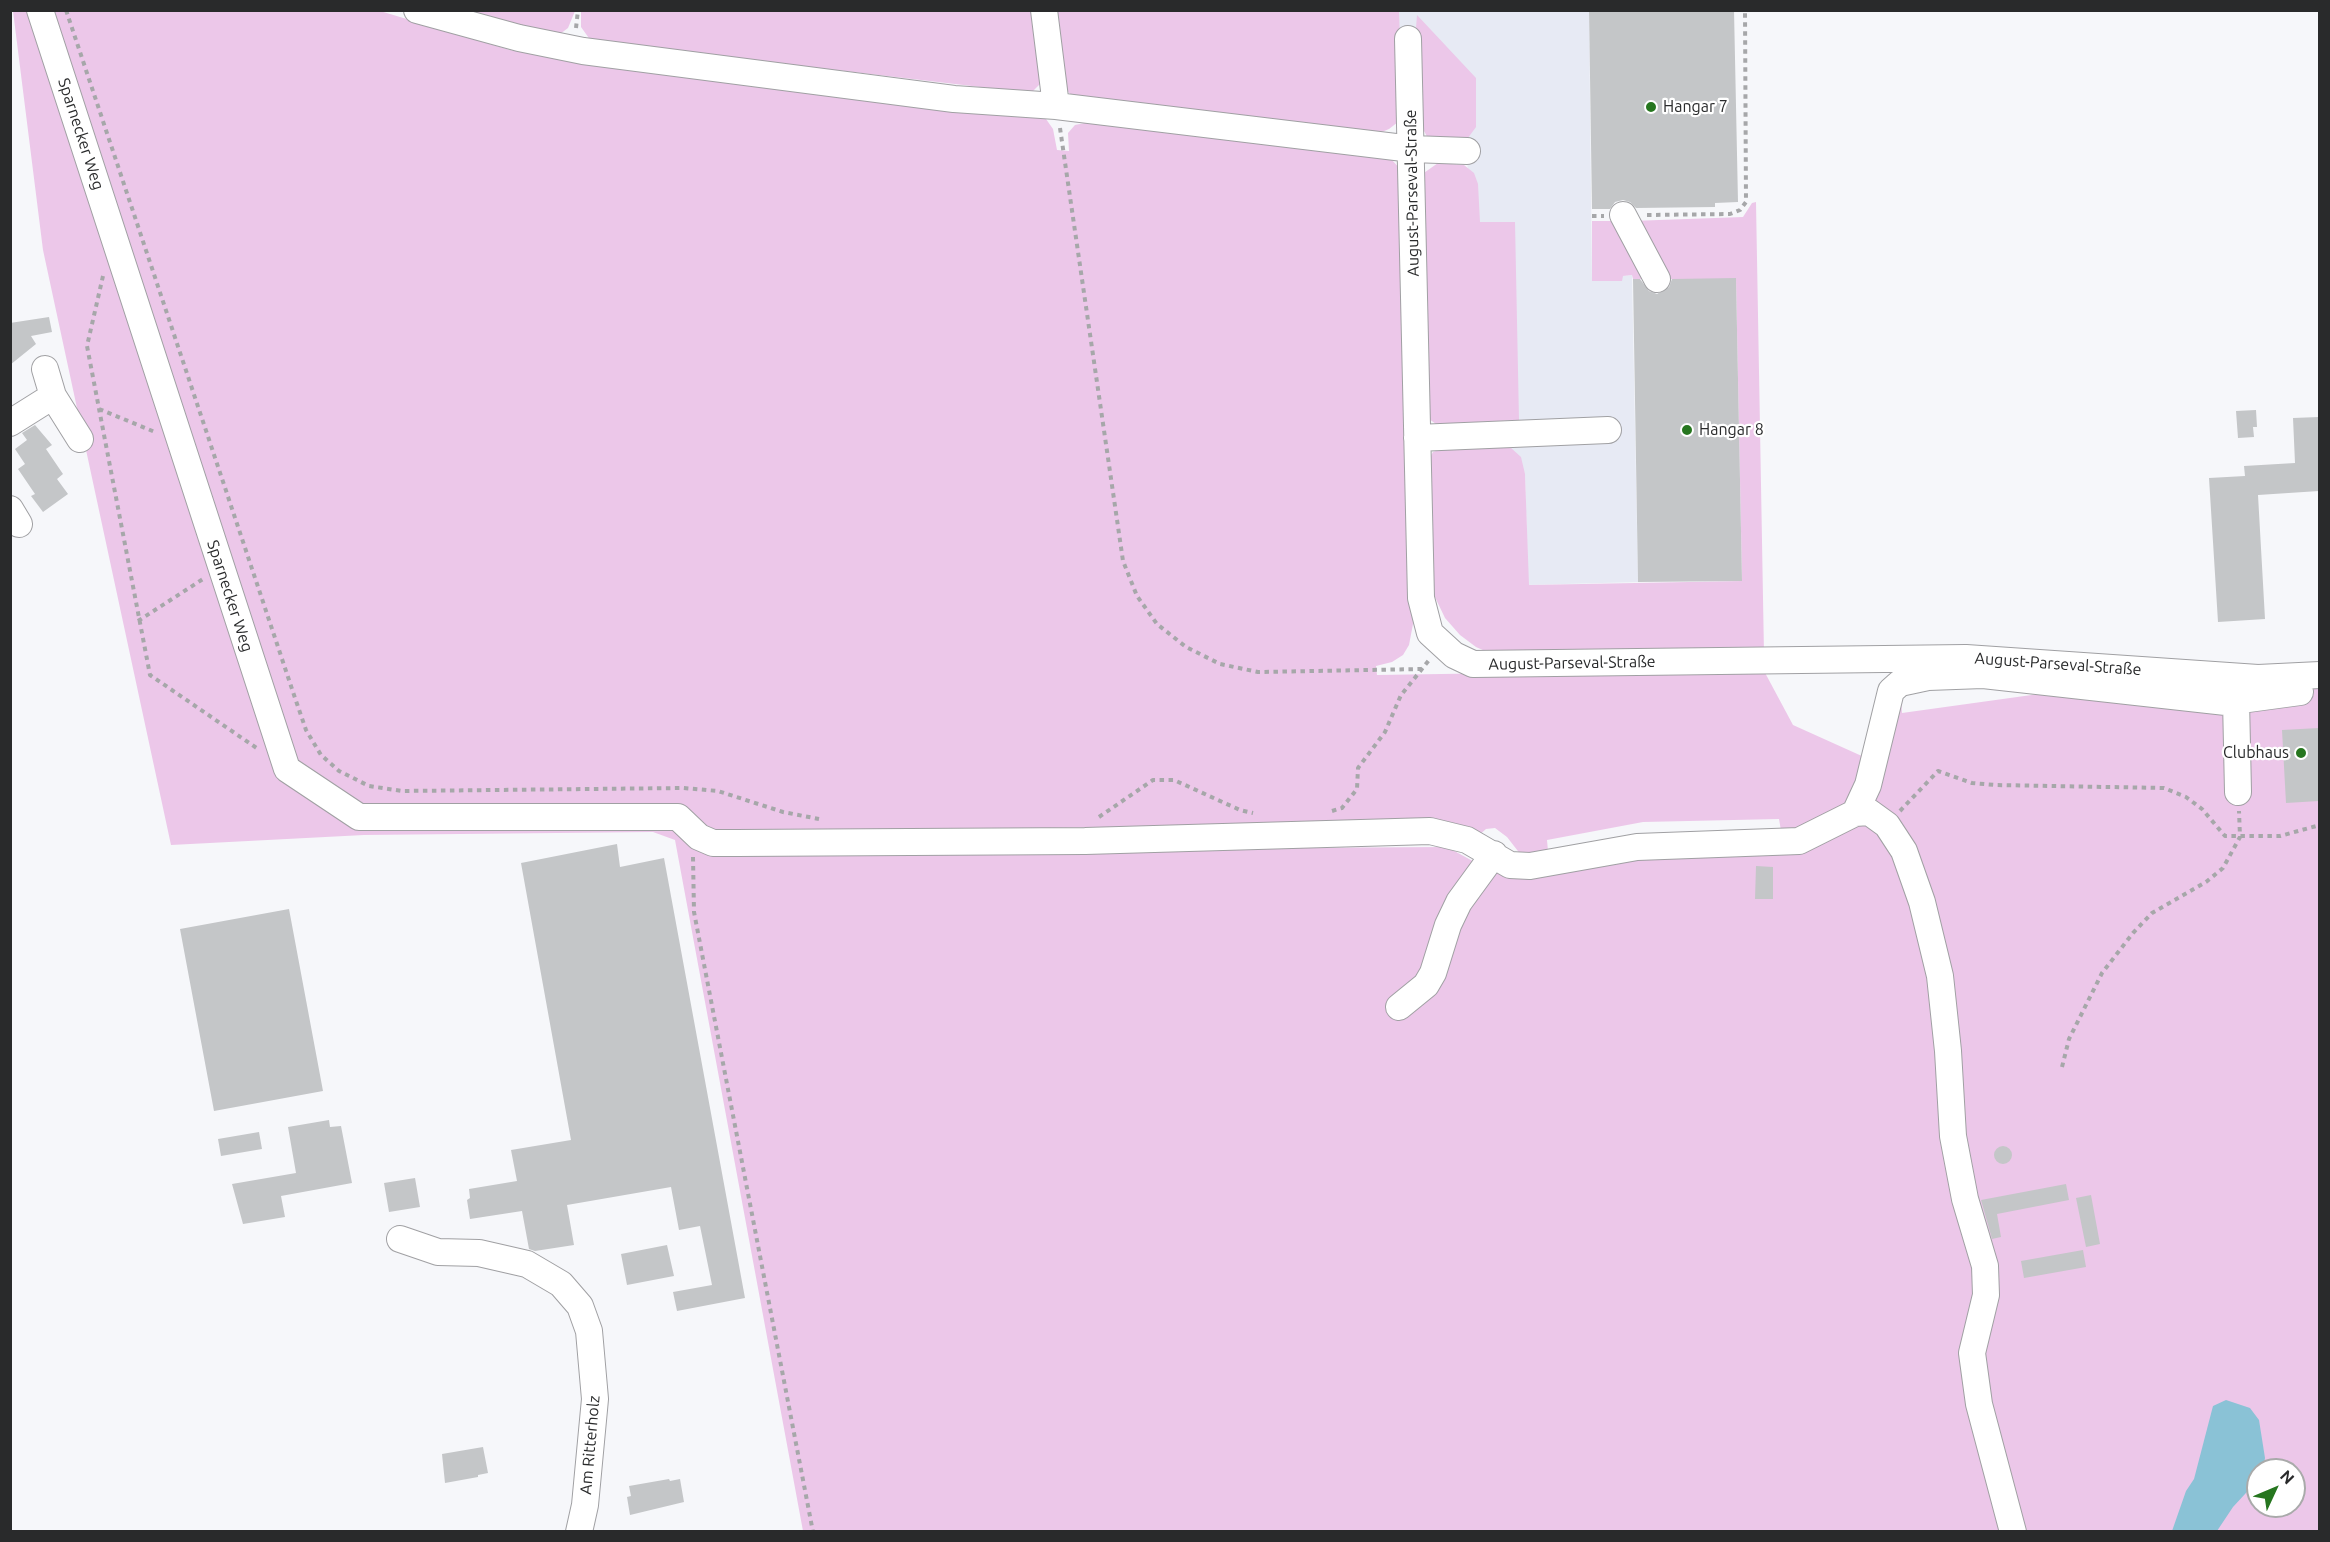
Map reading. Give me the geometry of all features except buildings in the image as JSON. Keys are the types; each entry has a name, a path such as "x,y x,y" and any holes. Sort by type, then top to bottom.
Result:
{"street":[{"name":"Sparnecker Weg","path":"40,10 287,769"},
{"path":"417,10 519,38 583,51 954,99 1056,106 1412,149 1467,151"},
{"path":"1044,10 1056,106"},
{"name":"August-Parseval-Straße","path":"1408,39 1421,598 1430,633 1454,655 1473,664 1966,658 2258,678 2319,675"},
{"path":"1623,215 1657,279"},
{"path":"45,369 53,396 80,439"},
{"path":"10,423 53,396"},
{"path":"1417,438 1608,430"},
{"path":"1855,813 1868,785 1891,691 1900,683 1928,677 1983,675 2226,702 2278,693 2319,692"},
{"path":"2236,700 2238,792"},
{"path":"287,769 359,817 678,817 699,837 713,843 1073,841 1430,831 1467,840 1510,865 1530,866 1637,847 1799,841 1855,813 1869,812 1887,825 1904,851 1922,902 1940,976 1948,1051 1953,1136 1965,1199 1984,1266 1986,1295 1972,1353 1979,1404 2013,1532"},
{"path":"1399,1007 1426,985 1433,973 1448,925 1459,903 1494,854"},
{"name":"Am Ritterholz","path":"400,1239 438,1252 479,1253 527,1264 561,1284 580,1306 590,1330 595,1399 585,1505 579,1532"}],"path":[{"path":"66,10 295,698 306,730 321,755 339,771 369,786 402,791 683,788 718,791 783,812 820,819"},
{"path":"1592,216 1730,214 1740,210 1746,202 1748,189 1745,10"},
{"path":"1056,106 1123,561 1137,596 1157,624 1186,647 1220,664 1258,672 1421,669"},
{"path":"105,266 87,346 150,675 287,769"},
{"path":"98,408 180,443"},
{"path":"138,621 220,568"},
{"path":"1324,813 1342,808 1357,789 1358,768 1385,732 1401,695 1421,669 1444,646"},
{"path":"1887,825 1938,771 1972,783 1995,785 2164,789 2186,797 2202,808 2225,836 2280,836 2319,825"},
{"path":"1092,819 1102,816 1153,780 1174,780 1240,810 1259,814"},
{"path":"2062,1067 2068,1039 2085,1002 2102,974 2133,933 2152,913 2206,882 2223,868 2240,837 2238,792"},
{"path":"699,837 693,844 694,912 813,1532"}],"shaded area":[{"path":"581,10 1039,11 1048,76 1031,93 591,41 581,27"},
{"path":"13,11 380,11 510,50 586,63 1035,116 1046,119 1053,129 1057,150 1069,151 1068,133 1075,125 1090,122 1379,155 1392,160 1402,171 1413,624 1409,645 1403,655 1392,662 1376,666 1377,675 1763,669 1793,725 1864,757 1900,683 1902,713 2154,678 2221,689 2319,684 2319,1531 803,1531 675,840 653,832 364,835 171,845 43,250","holes":["1779,819 1784,848 1657,857 1515,877 1491,871 1447,847 736,851 736,832 1281,825 1478,836 1486,829 1495,828 1507,837 1521,855 1548,851 1547,840 1643,822"]},
{"path":"452,11 575,11 568,28 560,34 549,35"},
{"path":"1053,11 1399,11 1402,107 1398,122 1377,134 1079,100 1069,93 1062,82"},
{"path":"1382,11 1589,11 1592,281 1622,281 1622,276 1632,275 1638,582 1528,585 1525,474 1472,447 1472,422 1519,420 1469,228 1466,103"},
{"path":"1417,15 1476,78 1476,127 1465,142 1430,142 1418,120 1415,41"},
{"path":"1438,163 1464,165 1474,173 1478,184 1480,222 1515,222 1519,420 1436,424 1429,419 1421,175"},
{"path":"1756,202 1764,654 1494,655 1476,647 1460,635 1445,618 1434,595 1428,572 1428,461 1433,452 1444,448 1496,446 1511,448 1521,457 1525,474 1529,585 1742,581 1736,279 1663,279 1631,221 1743,217 1752,203"},
{"path":"1592,221 1621,221 1652,279 1633,279 1632,275 1623,276 1622,281 1592,281"}],"water":[{"path":"2226,1400 2250,1408 2259,1420 2265,1458 2246,1458 2246,1493 2233,1507 2217,1531 2172,1531 2186,1491 2194,1479 2213,1406"}],"place":[{"name":"Hangar 7","path":"1651,107"},
{"name":"Hangar 8","path":"1687,430"},
{"name":"Clubhaus","path":"2301,753"}]}
